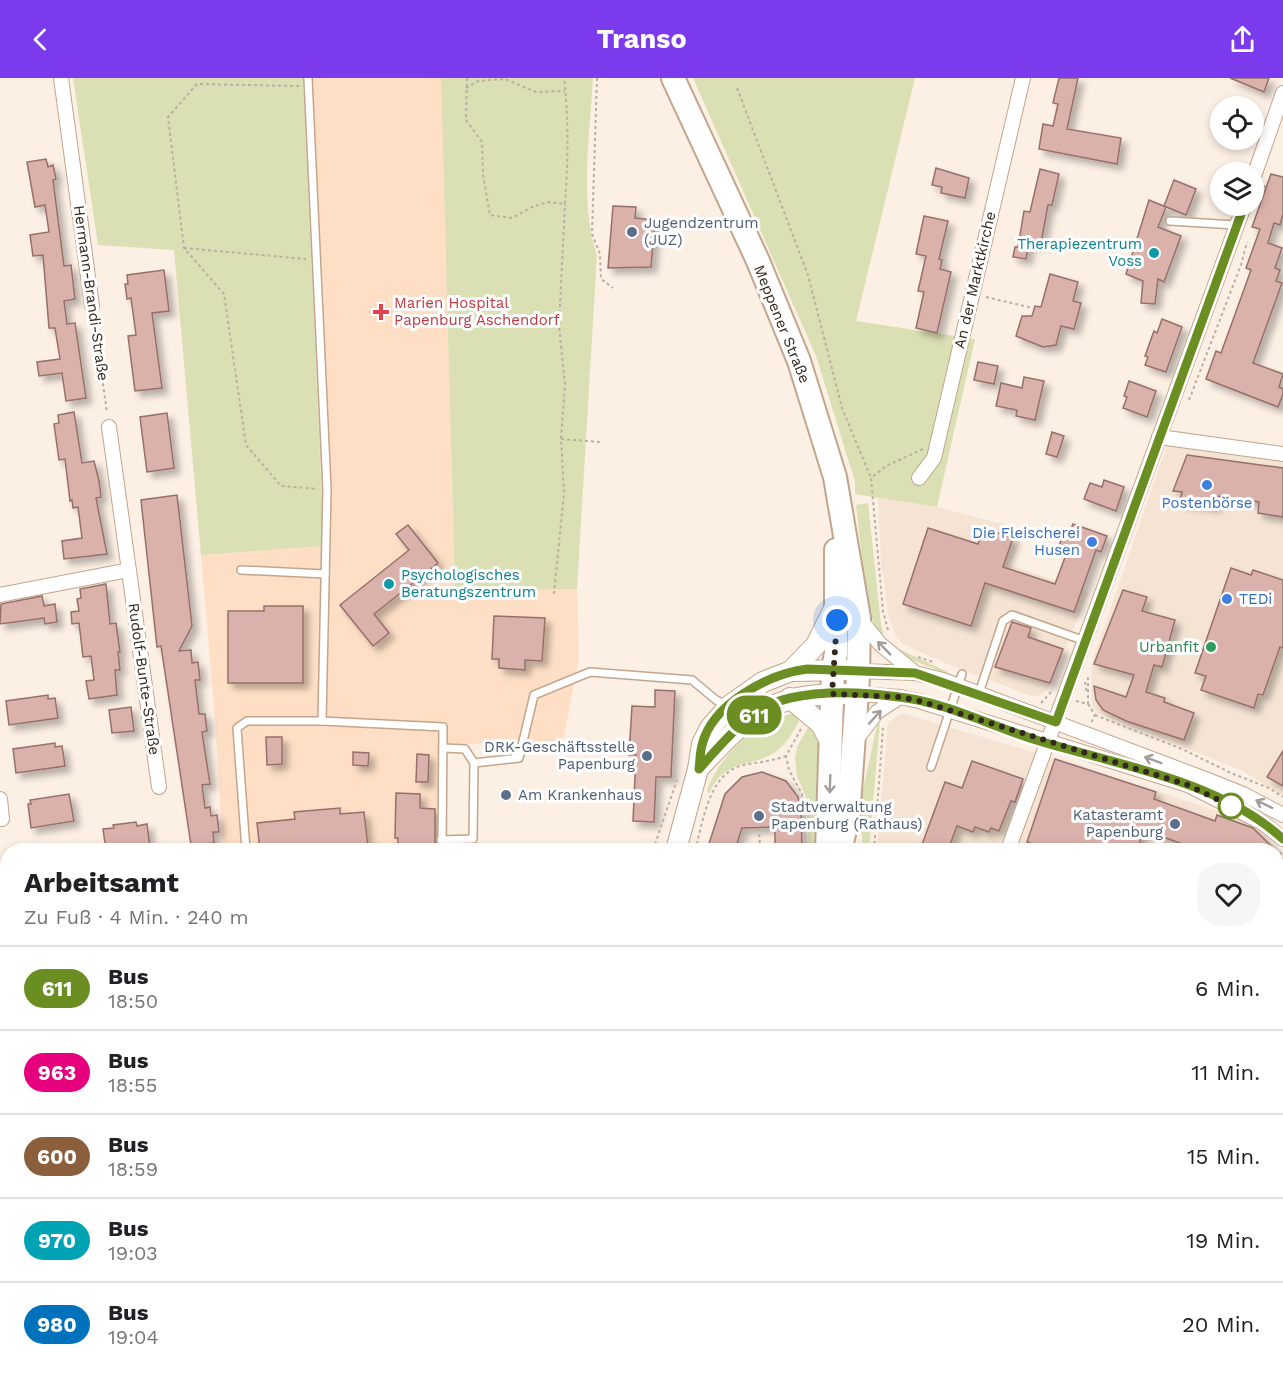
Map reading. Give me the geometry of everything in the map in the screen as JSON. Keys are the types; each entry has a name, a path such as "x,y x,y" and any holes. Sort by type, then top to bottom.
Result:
{"main road":[{"name":"Meppener Straße","path":"673,78 758,261 799,361 835,477 859,618 854,742 848,819 842,843"},
{"name":"Meppener Straße","path":"827,843 833,670 836,653 835,477"}],"street":[{"name":"Hermann-Brandi-Straße","path":"61,78 93,306"},
{"name":"An der Marktkirche","path":"919,478 934,458 1023,78"},
{"path":"1259,162 1283,93"},
{"path":"1014,843 1240,216"},
{"name":"Rudolf-Bunte-Straße","path":"109,427 159,787"},
{"path":"1159,437 1283,454"},
{"path":"0,595 129,570"},
{"path":"791,671 816,645 837,603"},
{"name":"Meppener Straße","path":"859,618 880,644 915,673"},
{"path":"678,843 699,769 702,744 710,728 729,706 763,682 791,671 858,670 915,673 960,680 979,693 1244,794 1283,814"},
{"path":"699,769 757,712 790,698 832,694 900,697 950,710 1209,794 1263,823 1282,843"},
{"path":"854,742 877,712 900,697"},
{"path":"790,698 821,724 831,743"},
{"path":"0,799 2,819"}],"lane":[{"path":"308,82 327,489 322,721"},
{"path":"1170,221 1236,225"},
{"path":"241,570 325,574"},
{"path":"979,693 1003,621 1007,616 1012,615 1085,641"},
{"path":"474,763 519,758 534,696 590,672 692,680 716,700 729,706"},
{"path":"931,767 960,680"},
{"path":"245,843 237,728 247,721 322,721 443,727 441,843"},
{"path":"441,840 473,839 474,763 465,749 443,748"}],"path":[{"path":"467,78 466,120 482,142 483,175 490,214 512,218 532,207 548,202 565,204"},
{"path":"554,594 564,493 561,439 565,385 560,326 568,160 564,78"},
{"path":"597,78 592,234 600,254 602,279 613,288"},
{"path":"466,88 478,81 505,79 536,92 565,91"},
{"path":"308,82 197,84 168,117 184,248 224,294 246,445 281,486 327,489"},
{"path":"737,88 808,275 842,408 871,478 882,611 889,635"},
{"path":"184,248 316,260"},
{"path":"972,294 1033,308"},
{"name":"Hermann-Brandi-Straße","path":"93,306 109,427"},
{"path":"561,439 601,442"},
{"path":"871,478 886,466 923,448"},
{"path":"1038,705 1050,693"},
{"path":"806,843 802,795 789,770 786,756 794,739 812,715"},
{"path":"1095,715 1182,749 1224,770 1269,788 1283,797"},
{"path":"874,843 884,722"},
{"path":"697,843 711,797 725,774 739,767 766,764 786,756"},
{"path":"759,828 760,843"}],"shaded area":[{"name":"Marien Hospital Papenburg Aschendorf","path":"303,78 441,78 455,591 577,589 579,658 563,741 447,745 447,843 223,843 201,555 324,546"},
{"path":"1172,430 1283,447 1283,796 1243,771 1097,713 1092,706 1091,665"},
{"path":"878,498 937,507 1026,530 1010,565 1089,592 1048,689 1039,696 1031,696 943,662 903,644 896,637 889,618 881,563"},
{"path":"902,713 1086,768 1235,817 1257,828 1273,843 878,843 888,723"}],"green space":[{"path":"73,78 303,78 324,546 201,555 174,250 98,245"},
{"path":"441,78 593,78 587,191 588,213 597,255 577,589 455,591"},
{"path":"693,78 915,78 856,321 975,339 937,507 855,494 855,482 816,356"},
{"path":"868,503 883,638 871,618 867,604 856,505"},
{"path":"888,644 948,672 947,674 907,658"},
{"path":"790,714 802,716 792,734 778,750 722,774 709,794 707,790 720,765 740,742 764,724"},
{"path":"811,722 822,740 821,843 809,843 807,799 797,776 795,759 797,747"},
{"path":"880,722 870,843 863,843 861,831 856,822 877,725"}],"building":[{"path":"1059,78 1078,78 1067,129 1121,138 1117,164 1039,149 1043,124 1053,126 1058,104 1053,103"},
{"path":"1230,78 1269,78 1264,92"},
{"path":"46,159 48,167 53,165 56,179 53,180 64,266 71,265 75,299 64,301 67,324 75,323 86,398 66,401 62,373 39,376 37,362 60,359 55,328 49,328 43,255 33,256 30,235 49,232 45,205 35,207 27,162"},
{"path":"936,168 969,178 965,198 941,193 942,187 932,185"},
{"path":"1040,169 1059,174 1052,205 1048,205 1041,243 1029,242 1026,259 1013,257 1015,247 1018,247 1024,211 1030,212"},
{"path":"1271,174 1283,177 1283,214 1280,225 1274,223 1268,243 1282,248 1275,268 1280,270 1276,281 1282,283 1253,363 1283,374 1279,387 1283,389 1283,394 1278,407 1206,379 1216,351 1221,353 1251,270 1246,268 1260,229 1252,227 1256,216 1264,216 1264,194"},
{"path":"1174,180 1196,189 1186,215 1164,206"},
{"name":"Therapiezentrum Voss","path":"1149,200 1166,207 1158,227 1181,236 1164,282 1158,279 1155,304 1141,303 1143,281 1126,274"},
{"name":"Jugendzentrum (JUZ)","path":"613,206 636,207 635,218 655,220 651,267 608,268"},
{"path":"924,216 948,221 939,259 942,260 940,269 951,272 937,333 916,328 924,292 918,291 926,256 916,254"},
{"path":"164,270 169,311 152,313 162,388 135,391 128,336 136,335 131,298 127,299 125,284 128,284 127,275"},
{"path":"1050,274 1078,282 1073,301 1081,303 1074,329 1061,326 1056,345 1043,347 1016,336 1022,316 1032,316 1035,306 1041,307"},
{"path":"1162,319 1182,327 1166,372 1145,365 1148,357 1145,356 1154,331 1157,333"},
{"path":"978,362 998,366 994,384 974,380"},
{"path":"1024,377 1044,381 1035,420 1016,416 1017,410 996,406 1001,383 1022,388"},
{"path":"1129,381 1156,391 1147,417 1123,408"},
{"path":"74,412 82,463 94,461 99,481 101,497 96,498 107,554 64,559 62,541 82,538 78,507 73,508 72,500 70,501 65,459 59,460 54,424 59,423 58,415"},
{"path":"167,413 174,468 147,472 140,417"},
{"path":"1052,432 1064,436 1057,457 1046,454"},
{"path":"1187,455 1283,468 1283,517 1258,513 1259,502 1217,496 1215,506 1180,502 1182,492 1173,491"},
{"path":"1104,480 1124,487 1116,511 1084,499 1090,483 1102,487"},
{"path":"177,495 192,626 179,651 191,650 192,663 198,662 200,680 195,680 199,714 205,714 207,731 202,732 210,784 202,785 205,808 210,807 211,816 217,815 219,832 213,832 214,843 191,843 161,646 157,647 141,500"},
{"path":"1073,524 1107,536 1101,552 1096,550 1074,612 985,583 971,626 903,604 928,528 978,544 983,528 1013,538 1003,567 1055,584 1067,552 1058,549 1063,535 1068,537"},
{"name":"Psychologisches Beratungszentrum","path":"408,525 438,563 374,614 389,633 373,646 340,605 409,550 396,534"},
{"path":"1231,568 1251,575 1253,570 1283,580 1283,648 1280,647 1263,695 1258,694 1254,708 1201,690 1206,676 1195,673"},
{"path":"106,584 110,624 116,623 120,652 118,652 120,670 115,670 117,695 89,699 86,681 94,680 91,656 83,657 79,623 72,624 71,612 79,611 77,599 81,598 80,589"},
{"path":"1123,590 1147,597 1142,611 1175,620 1162,667 1154,665 1146,692 1165,698 1164,702 1194,713 1184,740 1126,721 1103,710 1096,700 1094,686 1126,697 1134,675 1094,664"},
{"path":"42,596 44,606 55,604 57,622 45,624 44,618 0,624 1,604"},
{"path":"264,606 303,606 303,683 228,683 228,611 264,611"},
{"path":"494,616 545,618 542,661 525,660 525,670 499,668 499,659 492,659"},
{"path":"1012,622 1031,628 1028,637 1063,649 1050,683 995,667"},
{"name":"DRK-Geschäftsstelle Papenburg","path":"655,690 675,691 671,777 656,777 654,822 633,821 636,755 629,755 632,706 655,707"},
{"path":"48,695 48,699 55,698 58,718 9,725 6,701"},
{"path":"131,707 134,731 112,733 109,710"},
{"path":"266,737 282,737 282,764 267,765"},
{"path":"55,743 55,747 62,746 65,766 16,773 13,749"},
{"path":"1283,751 1283,786 1267,777"},
{"path":"353,752 369,753 368,766 353,765"},
{"path":"417,754 429,755 428,782 416,782"},
{"path":"1055,759 1156,792 1154,799 1215,821 1217,815 1253,828 1268,843 1180,843 1144,830 1139,843 1027,842"},
{"path":"972,761 1023,779 1015,802 1011,801 999,831 991,828 989,832 975,827 973,832 957,826 951,843 923,843 945,782 962,788"},
{"name":"Stadtverwaltung Papenburg (Rathaus)","path":"762,772 786,781 798,797 801,810 802,843 775,843 775,827 742,828 737,843 709,843 725,794 742,777"},
{"path":"396,793 420,794 420,808 435,809 435,843 398,843 398,838 395,838"},
{"path":"69,794 74,821 31,828 28,804 31,804 30,800"},
{"path":"340,808 340,814 364,812 368,843 259,843 257,823 295,819 294,812"},
{"path":"136,822 137,826 147,824 149,843 105,843 103,829 114,828 113,825"}],"bus line":[{"name":"611","path":"1240,216 1056,722 943,680 915,673 807,669 791,671 763,682 744,693 729,706 710,728 702,744 699,769 757,712 779,701 823,694 900,697 950,710 1034,739 1188,785 1263,823 1283,839"}],"place":[{"name":"Jugendzentrum (JUZ)","path":"632,232"},
{"name":"Therapiezentrum Voss","path":"1154,253"},
{"name":"Marien Hospital Papenburg Aschendorf","path":"381,312"},
{"name":"Postenbörse","path":"1207,485"},
{"name":"Die Fleischerei Husen","path":"1092,542"},
{"name":"Psychologisches Beratungszentrum","path":"389,584"},
{"name":"TEDi","path":"1227,599"},
{"name":"Urbanfit","path":"1211,647"},
{"name":"DRK-Geschäftsstelle Papenburg","path":"647,756"},
{"name":"Am Krankenhaus","path":"506,795"},
{"name":"Stadtverwaltung Papenburg (Rathaus)","path":"759,816"},
{"name":"Katasteramt Papenburg","path":"1175,824"}],"route":[{"path":"837,620 832,694 868,694 920,701 1034,739 1188,785 1231,806"}]}
